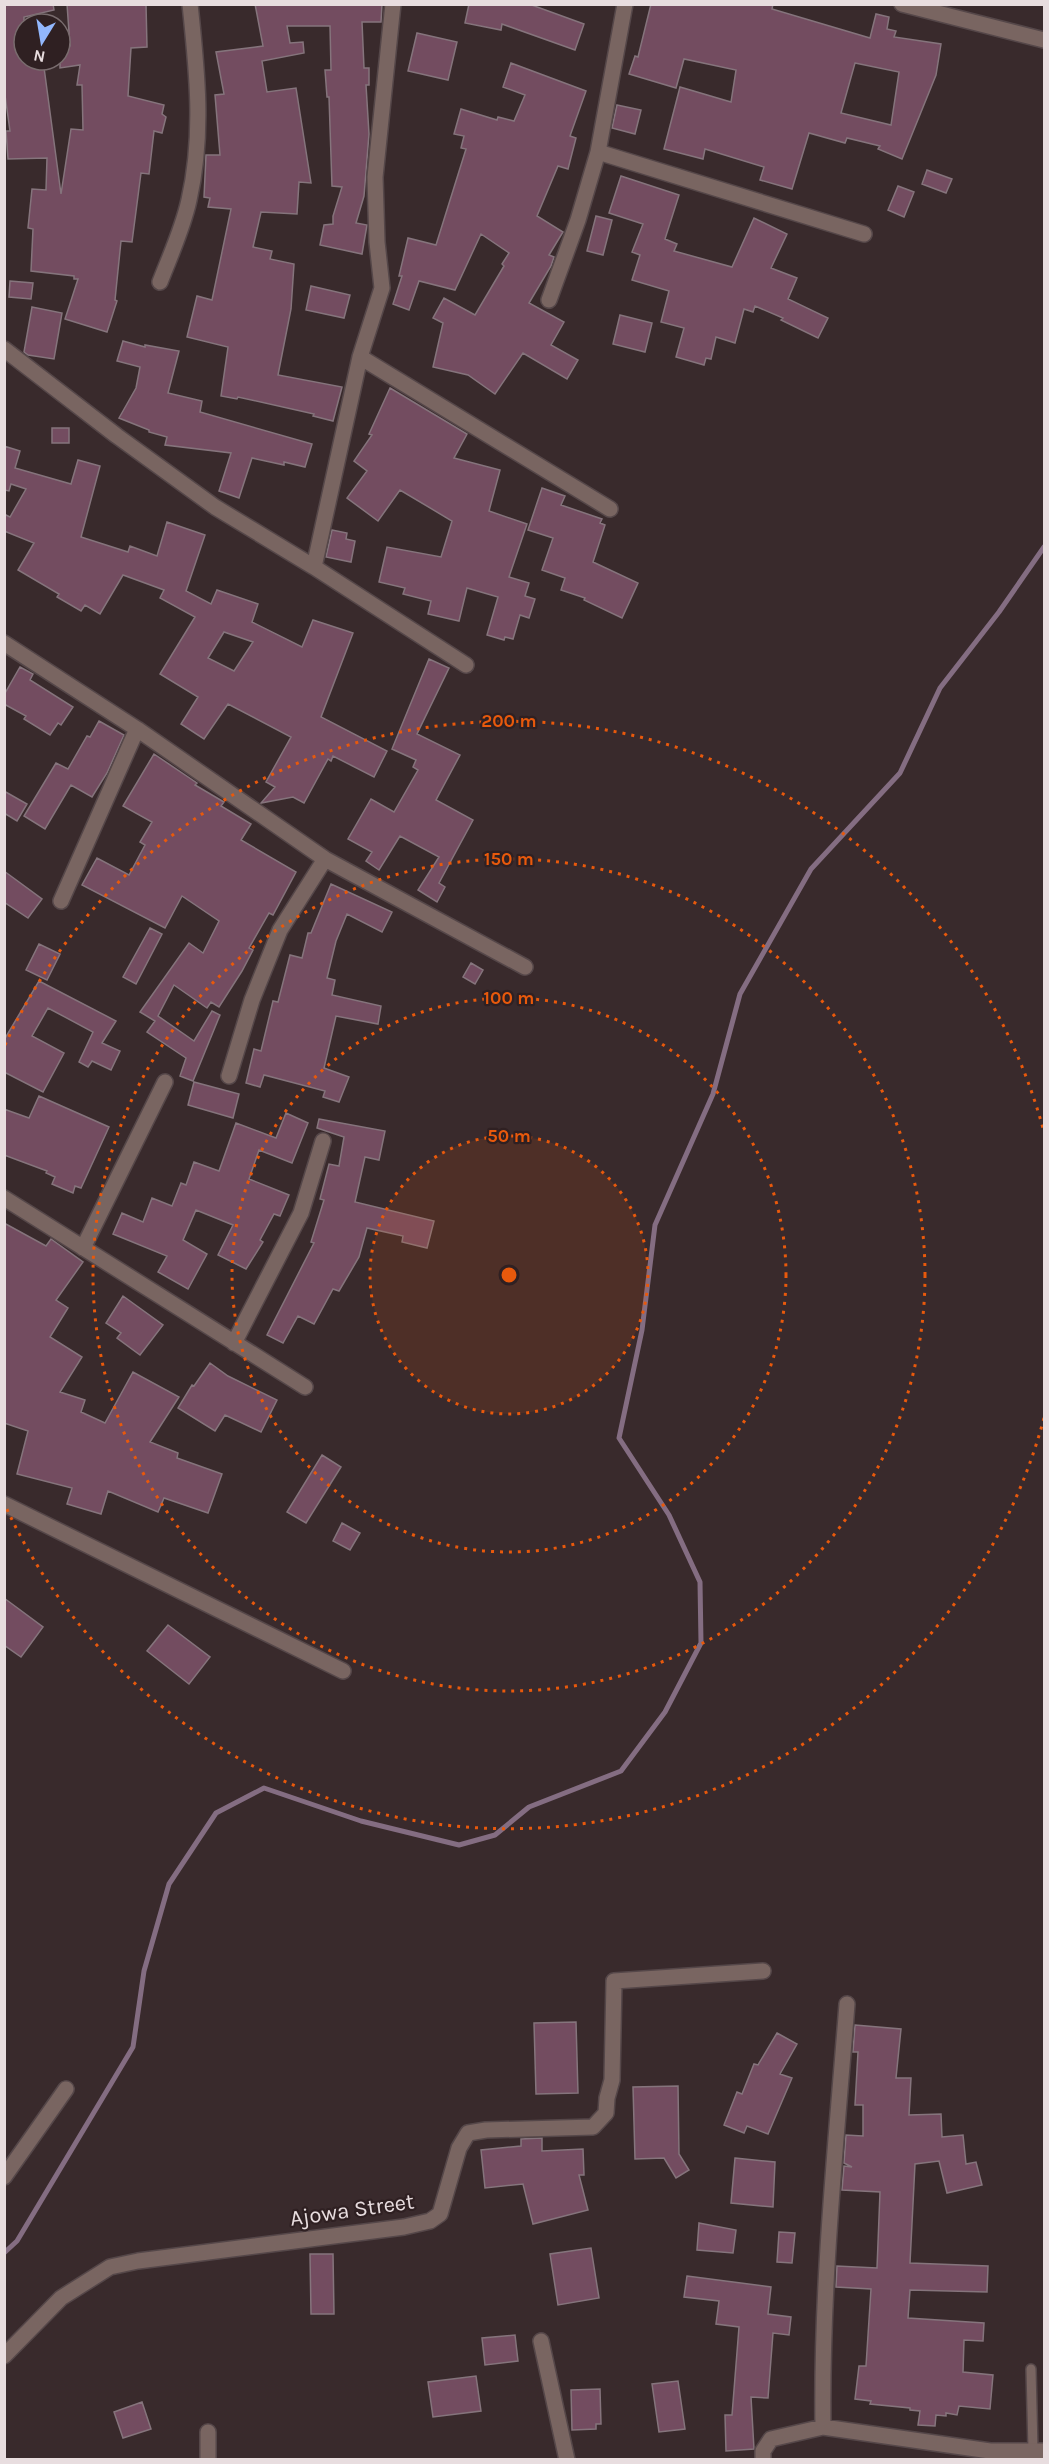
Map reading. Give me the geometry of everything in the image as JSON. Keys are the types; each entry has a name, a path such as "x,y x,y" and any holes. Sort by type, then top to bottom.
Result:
{"street":[{"path":"160,282 189,201 196,145 199,94 190,4"},
{"path":"314,567 360,357 382,288 377,242 375,177 393,4"},
{"path":"549,300 578,220 598,152 625,4"},
{"path":"902,4 1044,40"},
{"path":"598,152 864,234"},
{"path":"4,349 117,436 215,507 314,567 466,665"},
{"path":"360,357 610,509"},
{"path":"4,643 137,729 324,859 525,967"},
{"path":"61,901 137,729"},
{"path":"230,1076 252,999 280,930 324,859"},
{"path":"83,1248 165,1082"},
{"path":"234,1343 301,1213 323,1141"},
{"path":"4,1198 305,1387"},
{"path":"4,1504 343,1671"},
{"name":"Ajowa Street","path":"4,2356 61,2298 110,2266 404,2227 430,2221 440,2214 459,2148 468,2133 486,2130 593,2127 606,2113 612,2080 614,1981 763,1971"},
{"path":"823,2427 822,2355 826,2274 847,2004"},
{"path":"4,2177 66,2089"},
{"path":"541,2341 567,2460"},
{"path":"763,2460 763,2451 771,2439 823,2427 990,2455 1039,2450"},
{"path":"208,2432 208,2460"}],"lane":[{"path":"1031,2369 1039,2450"}],"building":[{"path":"4,4 53,4 54,10 45,12 12,12 12,72 45,72 61,194 71,129 83,130 82,85 77,85 80,65 72,66 72,12 68,12 67,4 146,4 147,47 131,48 128,96 164,105 162,114 166,117 162,133 154,131 149,174 141,173 132,242 121,241 115,300 117,301 107,332 65,319 78,279 74,279 74,276 31,271 33,229 28,228 32,189 46,190 47,158 8,159 6,131 10,131 4,88"},
{"path":"255,4 382,4 381,22 362,22 364,68 369,68 369,85 366,85 369,134 364,196 356,223 367,225 362,254 320,245 324,225 333,224 333,216 342,187 332,186 329,97 327,97 325,70 331,70 330,26 287,26 290,43 303,42 304,53 262,61 267,92 296,88 311,183 299,182 297,214 261,212 253,247 272,251 270,259 294,264 291,309 278,375 342,387 333,421 313,416 314,414 238,397 237,399 221,396 228,347 187,337 197,296 212,300 231,209 208,207 210,198 204,197 206,155 220,155 215,95 224,94 216,52 263,46"},
{"path":"469,4 529,4 584,24 575,50 502,24 501,30 465,23"},
{"path":"651,4 773,4 772,9 870,38 876,14 889,17 887,29 896,31 894,37 941,44 936,75 902,159 878,149 880,146 847,138 845,143 809,133 792,189 760,180 764,167 705,149 703,159 664,149 680,87 731,102 736,70 684,59 676,88 629,74 635,56 638,57","holes":["855,63 899,72 891,125 841,113"]},
{"path":"417,33 457,42 448,80 408,71"},
{"path":"511,63 586,91 570,136 576,138 568,169 558,166 537,216 563,232 549,255 554,257 551,266 529,303 564,322 551,345 578,360 567,379 523,353 495,394 468,375 433,367 443,323 433,318 444,298 475,315 504,266 502,264 509,253 481,234 455,290 419,281 409,310 393,304 402,276 399,276 408,238 436,245 466,149 461,148 464,136 454,134 461,109 497,120 498,117 514,121 525,95 503,87"},
{"path":"617,105 641,110 635,134 612,128"},
{"path":"927,170 952,179 946,193 922,184"},
{"path":"621,176 679,195 665,239 677,244 674,251 732,267 754,218 787,234 771,268 797,278 788,299 828,318 818,338 781,320 783,318 755,306 753,312 744,309 735,343 716,337 711,359 706,358 704,365 676,357 684,328 661,322 669,291 632,280 640,255 632,252 643,224 609,213"},
{"path":"898,186 914,192 904,217 888,210"},
{"path":"596,216 612,220 603,255 587,251"},
{"path":"10,281 33,283 31,299 9,297"},
{"path":"311,286 350,295 344,318 306,310"},
{"path":"32,307 62,313 54,359 28,355 24,352"},
{"path":"620,315 652,323 645,352 613,344"},
{"path":"123,341 145,347 145,345 179,351 168,393 202,401 200,412 312,444 305,467 252,458 239,498 219,491 231,453 165,445 167,437 149,432 149,430 119,418 136,388 140,367 117,361"},
{"path":"390,388 467,434 454,458 500,470 489,511 527,524 509,577 529,583 525,596 535,599 529,618 520,615 513,639 505,637 504,640 487,635 498,597 467,588 459,621 428,614 431,601 403,594 405,588 379,582 387,547 441,557 452,521 400,490 378,521 347,498 367,471 354,461 372,435 369,434"},
{"path":"52,428 69,428 69,443 52,443"},
{"path":"4,446 20,451 15,468 71,484 78,460 100,466 81,537 128,552 130,546 157,556 167,522 205,535 186,591 211,604 217,590 258,604 252,622 302,647 313,620 353,633 321,717 387,751 374,777 333,756 331,761 328,759 304,803 293,797 261,803 275,787 266,782 291,737 228,704 204,739 181,724 198,697 160,674 195,617 160,598 164,590 123,575 100,614 85,605 81,611 57,597 59,594 18,570 34,543 4,531 4,514 10,517 26,489 11,484 9,491 4,490","holes":["224,632 253,642 234,671 208,658"]},
{"path":"542,488 565,496 561,505 602,519 600,523 605,525 593,562 638,583 622,618 584,600 585,598 561,590 565,578 542,570 553,538 528,530"},
{"path":"332,530 347,533 346,539 355,541 351,562 326,557"},
{"path":"429,659 449,668 417,734 460,755 436,800 473,820 439,883 445,887 437,902 418,890 439,857 400,836 379,870 366,861 372,852 348,839 371,799 394,812 418,770 413,767 416,760 392,749"},
{"path":"20,667 33,674 30,680 73,707 61,725 58,723 50,735 24,719 26,716 4,704 4,695"},
{"path":"99,721 124,735 107,773 92,797 71,785 45,829 24,816 56,763 68,769 87,736 90,737"},
{"path":"154,754 197,783 195,785 224,802 221,806 251,824 241,840 296,872 273,915 269,913 249,948 253,950 219,1007 211,1002 207,1008 174,985 158,1016 194,1041 212,1011 220,1015 193,1081 180,1076 186,1058 147,1032 155,1021 140,1012 189,943 203,953 219,921 182,896 165,928 82,885 97,858 129,875 145,845 140,842 152,822 123,806"},
{"path":"4,791 27,804 17,821 4,813"},
{"path":"4,871 42,899 28,918 4,902"},
{"path":"331,884 392,912 382,932 347,914 336,941 327,978 335,980 332,995 381,1006 378,1024 336,1016 324,1068 349,1077 339,1102 323,1097 325,1091 264,1075 260,1087 246,1083 254,1049 261,1051 273,1001 278,1002 290,955 302,958 308,933 311,933"},
{"path":"150,928 162,934 136,984 123,977"},
{"path":"39,944 60,954 47,980 26,970"},
{"path":"471,963 483,970 475,984 463,977"},
{"path":"39,981 116,1021 102,1043 120,1051 111,1070 92,1061 88,1067 79,1062 93,1032 48,1008 32,1036 64,1053 43,1092 4,1072 4,1040"},
{"path":"194,1082 239,1094 233,1118 188,1105"},
{"path":"39,1096 109,1127 81,1188 75,1186 73,1193 52,1184 55,1177 46,1173 47,1171 4,1155 4,1109 29,1118"},
{"path":"286,1113 308,1123 292,1163 259,1150 249,1179 289,1195 280,1216 274,1214 260,1240 263,1242 246,1269 218,1255 233,1225 196,1210 183,1240 207,1254 188,1289 158,1272 167,1256 113,1234 122,1213 143,1222 152,1198 172,1206 181,1183 186,1185 194,1162 219,1171 236,1123 276,1138"},
{"path":"319,1119 385,1131 379,1160 365,1157 355,1202 434,1221 427,1248 402,1242 403,1236 367,1228 359,1257 339,1291 333,1289 314,1324 298,1316 283,1343 267,1335 314,1243 311,1242 324,1200 320,1199 329,1164 339,1166 344,1137 317,1128"},
{"path":"4,1223 46,1246 51,1239 83,1262 56,1300 68,1308 50,1337 82,1357 60,1392 85,1400 81,1412 105,1423 133,1372 179,1397 150,1442 178,1453 177,1458 222,1474 208,1513 164,1498 158,1512 108,1491 101,1514 67,1504 72,1488 17,1474 28,1431 4,1423"},
{"path":"123,1296 163,1325 140,1355 117,1338 121,1333 106,1323"},
{"path":"210,1363 228,1376 277,1400 261,1432 225,1415 215,1431 178,1408 192,1385 194,1386"},
{"path":"322,1455 341,1467 306,1523 287,1512"},
{"path":"342,1523 360,1533 350,1550 333,1541"},
{"path":"4,1598 43,1627 21,1657 4,1645"},
{"path":"168,1625 210,1657 189,1684 147,1651"},
{"path":"576,2022 578,2093 536,2094 534,2023"},
{"path":"855,2025 901,2029 896,2078 911,2078 909,2115 941,2114 942,2137 963,2135 966,2164 976,2162 982,2185 947,2193 939,2161 915,2164 910,2263 988,2266 987,2292 910,2290 908,2318 984,2323 983,2341 964,2340 963,2372 993,2375 990,2409 959,2406 957,2415 946,2413 946,2416 936,2415 935,2426 918,2425 920,2411 870,2404 871,2401 855,2399 859,2366 866,2366 871,2289 836,2287 837,2266 877,2268 880,2192 842,2190 844,2166 852,2167 844,2163 846,2135 863,2136 863,2105 855,2105 858,2052 853,2052"},
{"path":"777,2033 797,2044 780,2074 792,2078 768,2134 747,2126 744,2133 724,2125 737,2092 742,2094 754,2064 758,2065"},
{"path":"678,2086 679,2154 689,2170 676,2178 664,2158 635,2159 633,2087"},
{"path":"542,2138 542,2151 583,2149 584,2175 579,2175 588,2210 533,2224 523,2184 485,2188 481,2150 521,2146 521,2139"},
{"path":"735,2158 775,2162 773,2207 731,2203"},
{"path":"699,2223 736,2230 733,2253 697,2250"},
{"path":"779,2232 795,2233 792,2263 777,2262"},
{"path":"591,2248 599,2298 558,2305 550,2254"},
{"path":"310,2254 333,2254 334,2314 311,2314"},
{"path":"687,2276 771,2287 768,2314 791,2317 789,2335 773,2333 768,2398 751,2397 754,2449 726,2451 725,2415 732,2415 739,2327 716,2324 719,2301 684,2297"},
{"path":"515,2335 518,2361 485,2365 482,2338"},
{"path":"476,2376 481,2411 433,2417 428,2382"},
{"path":"678,2381 685,2429 659,2432 652,2384"},
{"path":"600,2389 601,2424 596,2424 596,2429 572,2430 571,2390"},
{"path":"142,2402 151,2429 123,2438 114,2412"}],"waterway":[{"path":"4,2253 17,2241 133,2047 144,1971 169,1884 216,1813 264,1788 361,1821 459,1845 495,1835 529,1807 621,1771 665,1712 701,1643 700,1582 669,1515 619,1438 642,1330 655,1225 713,1094 740,994 811,869 900,773 940,688 999,612 1044,547"}]}
